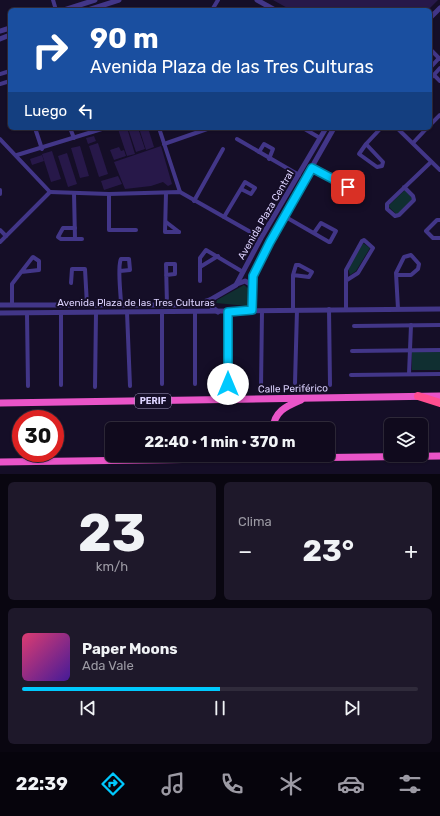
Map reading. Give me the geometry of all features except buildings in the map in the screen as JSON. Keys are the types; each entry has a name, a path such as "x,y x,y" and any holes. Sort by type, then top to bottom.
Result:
{"highway":[{"name":"Calle Periférico","path":"418,396 440,403"},
{"name":"Calle Periférico","path":"0,403 440,396"},
{"path":"274,422 280,412 305,399"},
{"path":"335,458 440,456"},
{"path":"0,462 105,461"}],"street":[{"path":"99,8 119,0"},
{"path":"257,0 271,8"},
{"path":"265,0 272,8"},
{"path":"70,8 91,1"},
{"path":"432,16 440,8"},
{"path":"432,51 440,58 432,66"},
{"path":"440,68 434,75 440,81"},
{"path":"37,130 42,149"},
{"path":"71,130 74,138"},
{"path":"17,156 99,130"},
{"path":"160,130 180,192"},
{"path":"164,144 204,130"},
{"path":"307,130 320,138"},
{"name":"Avenida Plaza Central","path":"236,285 261,238 325,130"},
{"name":"Avenida Plaza Central","path":"252,310 252,285 255,272 284,216 333,130"},
{"path":"366,144 383,162 382,166 376,167 360,156 366,144 380,130"},
{"path":"399,130 440,170"},
{"path":"412,143 425,130"},
{"path":"0,139 50,192 109,194 180,192 261,238"},
{"path":"237,140 299,175"},
{"path":"259,152 264,144 273,149 270,158"},
{"path":"194,201 224,149"},
{"path":"404,187 413,196 414,200 399,215 395,216 387,209 386,205 404,187 432,162"},
{"path":"312,168 356,192 351,202 336,194 341,184"},
{"path":"224,217 241,189"},
{"path":"0,242 50,192"},
{"path":"74,193 75,239"},
{"path":"166,193 166,222"},
{"path":"109,194 109,230 136,230"},
{"path":"284,216 314,233 330,242 336,232 321,222 314,233"},
{"path":"440,220 437,220 426,231 433,238 440,238"},
{"path":"75,228 64,228 58,236 60,239 82,239"},
{"path":"0,230 6,236"},
{"path":"346,310 346,270 349,262 364,240 373,248 358,274 347,280"},
{"path":"200,281 200,258 205,250 218,256 243,272"},
{"path":"397,276 411,275 418,269 418,264 411,255 404,257 397,270 397,276 398,309"},
{"path":"200,268 218,256"},
{"path":"12,305 12,284 21,272 33,257 40,261 39,270 21,272"},
{"path":"293,275 310,277 312,271 297,265 293,275 293,303 295,310 295,383"},
{"path":"71,283 72,269 85,269 87,305"},
{"path":"120,271 121,305"},
{"path":"166,275 167,305"},
{"path":"218,312 212,307 210,300 245,281 252,285"},
{"name":"Avenida Plaza de las Tres Culturas","path":"0,305 167,305 199,304 210,300"},
{"name":"Avenida Plaza de las Tres Culturas","path":"0,313 228,312 252,310 398,309 440,310"},
{"path":"329,310 330,385"},
{"path":"261,386 262,311"},
{"path":"127,312 130,386"},
{"path":"162,312 162,384"},
{"path":"195,312 195,384"},
{"path":"228,312 228,384"},
{"path":"27,313 28,386"},
{"path":"61,313 61,385"},
{"path":"95,387 96,313"},
{"path":"409,374 411,325"},
{"path":"354,326 440,325"},
{"path":"352,351 440,350"},
{"path":"350,375 440,374"}],"green space":[{"path":"405,190 413,199 397,215 388,206"},
{"path":"363,243 370,248 356,271 350,275 348,268"},
{"path":"244,285 250,290 250,302 247,306 216,303 217,300"},
{"path":"412,352 440,352 440,370 412,370"}],"route":[{"path":"228,384 228,312 252,310 253,276 284,216 312,168 348,187"}]}
